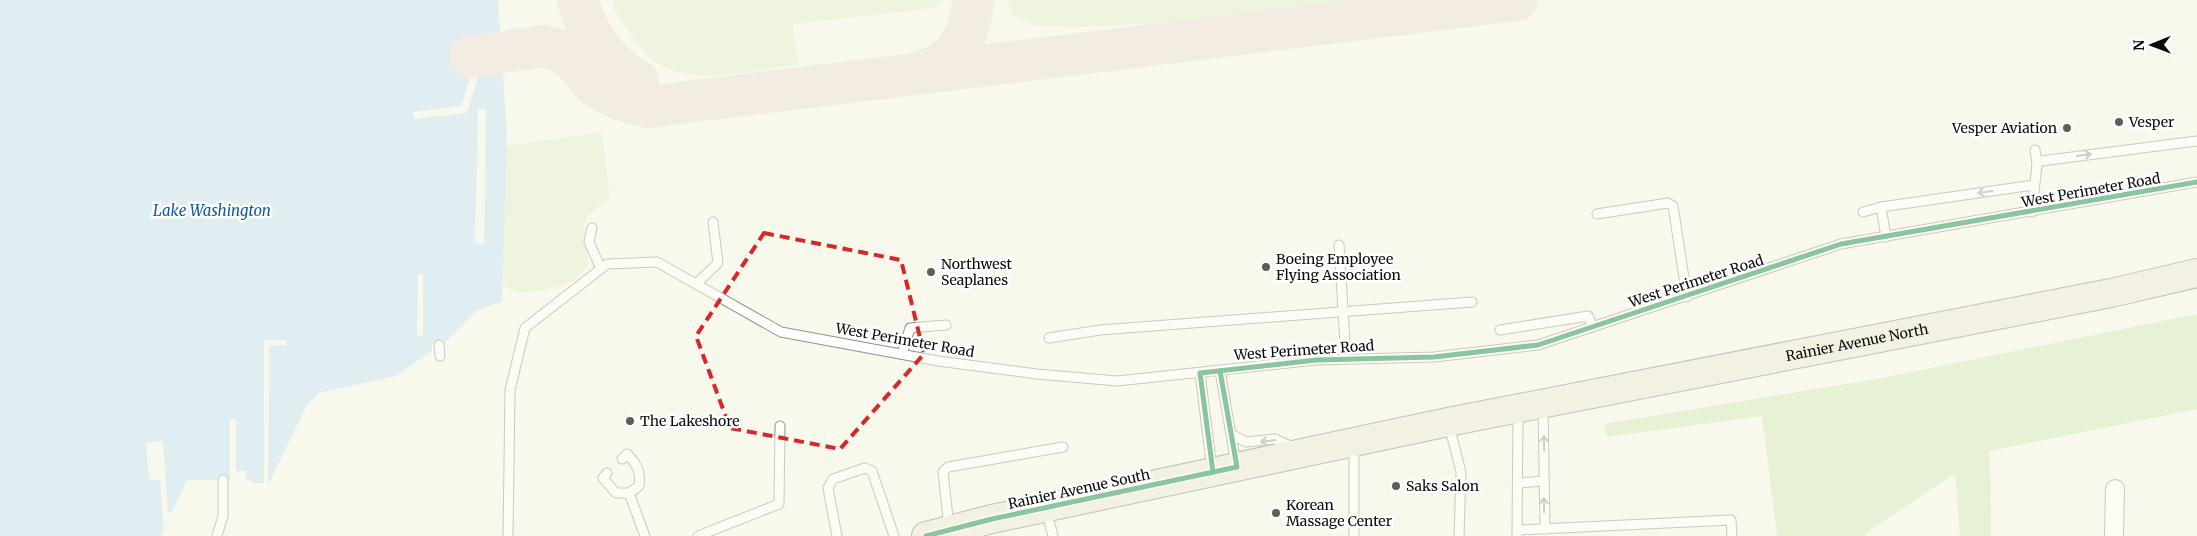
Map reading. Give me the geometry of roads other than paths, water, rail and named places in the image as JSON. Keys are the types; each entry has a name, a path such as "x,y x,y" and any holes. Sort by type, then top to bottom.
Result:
{"main road":[{"name":"Rainier Avenue North","path":"1531,407 2111,293 2197,273"},
{"name":"Rainier Avenue South","path":"946,533 1045,508 1225,469 1448,422 1531,407"}],"street":[{"path":"2114,536 2115,489"}],"lane":[{"path":"2037,164 2041,161 2197,141"},
{"path":"2032,212 2037,164 2035,150"},
{"name":"West Perimeter Road","path":"508,536 510,390 525,328 607,264 657,262 781,332 902,354 1037,374 1117,381 1316,360 1434,357 1538,345 1687,297 1841,244 2197,182"},
{"path":"1862,212 1880,207 2034,185"},
{"path":"1597,214 1668,203 1673,206 1687,297"},
{"path":"1880,207 1886,237"},
{"path":"696,284 718,263 713,222"},
{"path":"592,228 590,242 601,269"},
{"path":"1339,245 1346,360"},
{"path":"1049,338 1100,330 1472,302"},
{"path":"1500,330 1588,316 1593,328"},
{"path":"902,354 910,328 946,325"},
{"path":"439,345 440,356"},
{"path":"1220,371 1231,434 1225,469"},
{"path":"1200,373 1225,469"},
{"path":"1531,407 1544,481 1545,528"},
{"path":"1531,407 1518,483 1517,533 1545,528 1731,520 1732,536"},
{"path":"1448,422 1461,472 1459,536"},
{"path":"698,536 717,532 779,504 780,426"},
{"path":"1231,434 1252,443 1275,439 1304,452"},
{"path":"1354,442 1354,536"},
{"path":"946,533 943,472 948,467 1063,446"},
{"path":"607,474 603,478 616,493 629,493 639,486 640,476 636,463 627,454 622,459"},
{"path":"837,536 828,488 834,479 865,468 872,471 878,481 894,536"},
{"path":"217,536 223,516 223,480"},
{"path":"1518,483 1544,481"},
{"path":"629,493 645,536"},
{"path":"1045,508 1053,536"}],"water":[{"name":"Lake Washington","path":"0,0 498,0 507,135 502,302 477,310 444,344 432,345 432,351 396,376 318,393 306,407 269,483 253,483 250,480 187,480 161,536 0,536"}],"place":[{"name":"Vesper","path":"2119,122"},
{"name":"Vesper Aviation","path":"2067,128"},
{"name":"Boeing Employee Flying Association","path":"1266,267"},
{"name":"Northwest Seaplanes","path":"931,272"},
{"name":"The Lakeshore","path":"630,421"},
{"name":"Saks Salon","path":"1396,486"},
{"name":"Korean Massage Center","path":"1276,513"}]}
